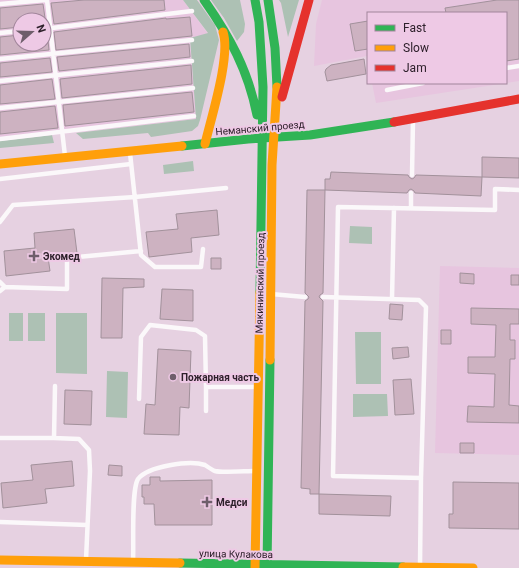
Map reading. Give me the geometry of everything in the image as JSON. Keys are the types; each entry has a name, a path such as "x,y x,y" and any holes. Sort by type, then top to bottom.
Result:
{"main road":[{"path":"204,0 220,22 245,69 256,108 262,138"},
{"name":"Мякининский проезд","path":"255,0 259,22 263,87 255,566"},
{"name":"Мякининский проезд","path":"267,566 272,165 273,137 276,121 277,75 272,20 268,0"},
{"path":"276,121 290,65 309,0"},
{"path":"206,144 225,53 225,38 220,22"},
{"path":"262,56 268,72 271,75 277,75 284,72 290,65"},
{"name":"Неманский проезд","path":"0,164 262,138 310,135 413,119 519,99"},
{"name":"улица Кулакова","path":"0,560 255,566 473,568"}],"lane":[{"path":"0,4 46,0 48,12"},
{"path":"52,28 192,11"},
{"path":"0,33 12,32"},
{"path":"0,59 192,40"},
{"path":"52,45 66,158"},
{"path":"0,81 192,61"},
{"path":"507,68 519,66"},
{"path":"386,90 418,84"},
{"path":"0,108 193,88"},
{"path":"0,139 194,116"},
{"path":"412,175 413,119"},
{"path":"130,151 141,255 155,267 201,268 203,250"},
{"path":"0,179 131,164"},
{"path":"0,222 13,205 135,197 226,188"},
{"path":"421,478 333,476 338,206 495,210 495,189 519,190"},
{"path":"411,193 411,208"},
{"path":"392,299 394,208"},
{"path":"0,291 5,287 67,289 67,258 141,252"},
{"path":"0,282 5,287"},
{"path":"271,294 305,296"},
{"path":"323,297 418,300 426,307 420,567"},
{"path":"139,399 141,337 150,325 196,330 205,336 206,411"},
{"path":"54,438 55,386"},
{"path":"206,387 258,387"},
{"path":"0,438 54,438 79,440 89,450 90,471 86,562"},
{"path":"133,563 134,495 138,479 148,472 160,467 192,463 204,465 216,472 257,471"},
{"path":"0,522 87,525"}],"shaded area":[{"path":"0,0 183,0 208,34 190,38 196,119 0,141"},
{"path":"322,0 519,0 519,81 507,83 507,12 367,12 367,56 314,66 316,24"},
{"path":"372,84 500,84 376,103"},
{"path":"440,266 519,268 519,455 435,453"}],"green space":[{"path":"183,0 197,0 215,25 219,40 198,126 192,131 151,137 148,133 83,139 76,133 196,119 190,38 208,33"},
{"path":"211,0 240,0 245,24 244,32 237,41 224,18"},
{"path":"279,0 299,0 288,37 281,3"},
{"path":"52,135 54,143 0,148 0,141"},
{"path":"193,161 194,171 164,174 163,165"},
{"path":"350,226 372,227 372,244 349,243"},
{"path":"9,313 23,313 23,341 9,341"},
{"path":"28,313 45,313 45,341 28,341"},
{"path":"56,313 87,313 87,374 56,373"},
{"path":"355,332 381,332 381,384 356,384"},
{"path":"107,371 128,372 127,418 106,417"},
{"path":"353,394 387,394 388,416 353,417"}],"building":[{"path":"84,0 164,0 165,10 54,24 51,3"},
{"path":"497,0 519,0 519,59 507,61 507,12 446,12 445,8"},
{"path":"43,4 44,12 12,12 12,28 0,29 0,8"},
{"path":"190,17 192,36 56,50 54,32 166,18"},
{"path":"367,21 367,49 355,51 350,24"},
{"path":"12,36 12,52 29,52 0,55 0,37"},
{"path":"189,44 190,57 59,71 57,57"},
{"path":"50,58 52,72 0,77 0,63"},
{"path":"364,59 366,74 327,81 325,72 331,65"},
{"path":"191,65 192,84 62,98 60,79"},
{"path":"52,79 55,99 0,104 0,85"},
{"path":"192,92 194,112 65,126 63,105"},
{"path":"55,106 58,128 0,134 0,112"},
{"path":"482,157 519,158 519,178 482,177"},
{"path":"331,172 408,175 412,179 416,175 482,177 481,196 415,193 411,189 407,193 325,190 325,179 330,179"},
{"path":"307,190 325,190 323,293 319,297 323,301 319,494 310,494 310,489 301,488 305,301 309,297 305,293"},
{"path":"217,210 219,235 191,238 192,252 149,257 146,232 178,229 176,214"},
{"path":"74,229 77,253 48,257 50,271 6,276 4,251 35,248 34,233"},
{"path":"211,258 221,258 221,269 211,269"},
{"path":"460,273 474,274 474,284 460,283"},
{"path":"511,275 519,275 519,285 511,285"},
{"path":"102,278 144,279 144,287 123,288 122,338 101,338"},
{"path":"162,289 193,290 193,321 160,319"},
{"path":"390,304 403,305 402,320 389,319"},
{"path":"471,308 519,309 519,324 510,324 510,340 515,340 515,359 510,359 509,405 519,406 519,423 467,422 468,406 494,407 495,374 468,373 468,357 495,357 496,325 471,324"},
{"path":"441,330 451,330 451,344 441,344"},
{"path":"408,347 409,357 393,359 392,348"},
{"name":"Пожарная часть","path":"158,349 191,351 189,408 180,407 179,435 144,434 146,404 155,405"},
{"path":"411,379 414,414 395,415 393,380"},
{"path":"65,390 92,391 91,425 64,424"},
{"path":"460,443 474,443 474,453 460,453"},
{"path":"72,461 74,486 45,489 47,503 3,508 1,483 33,480 31,465"},
{"path":"109,465 122,466 122,476 108,475"},
{"path":"150,477 160,477 160,481 212,480 212,525 155,525 154,504 144,504 144,497 142,497 142,485 150,485"},
{"path":"453,482 519,483 519,529 449,528 449,514 453,514"},
{"path":"319,494 391,496 390,516 319,514"}],"traffic: fast":[{"path":"204,0 222,27 237,54 249,83 257,115"},
{"path":"255,0 259,22 263,87 260,292"},
{"path":"268,0 275,48 277,87"},
{"path":"182,146 248,139 310,135 394,122"},
{"path":"267,568 270,360"},
{"path":"180,563 403,567"}],"traffic: slow":[{"path":"205,144 222,71 225,43 223,32"},
{"path":"270,360 272,165 277,87"},
{"path":"0,164 182,146"},
{"path":"255,568 260,292"},
{"path":"0,560 180,563"},
{"path":"403,567 473,568"}],"traffic: jam":[{"path":"282,97 309,0"},
{"path":"394,122 519,99"}],"place":[{"name":"Экомед","path":"34,256"},
{"name":"Пожарная часть","path":"173,377"},
{"name":"Медси","path":"207,502"}]}
